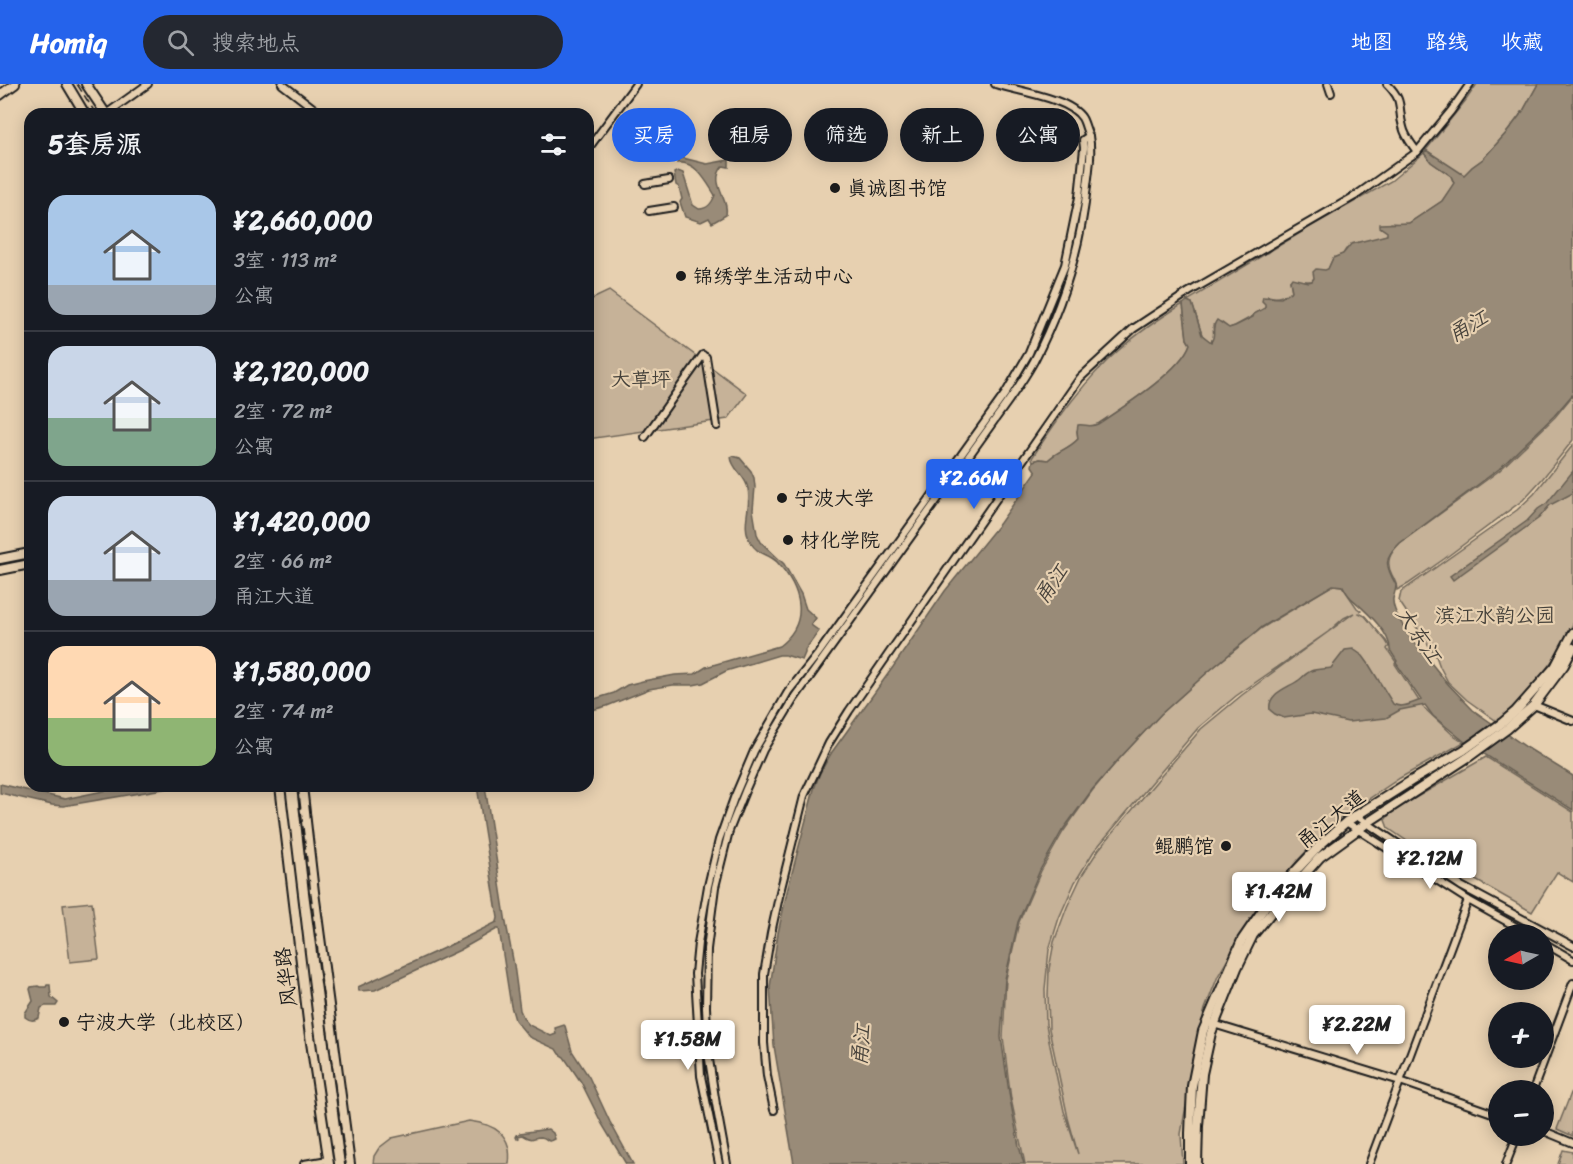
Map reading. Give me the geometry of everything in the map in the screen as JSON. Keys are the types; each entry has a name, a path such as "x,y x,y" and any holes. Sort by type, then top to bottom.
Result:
{"main road":[{"path":"0,94 15,84"},
{"path":"67,84 81,108"},
{"path":"86,84 102,108"},
{"path":"0,559 24,554"},
{"path":"0,570 24,565"},
{"name":"甬江大道","path":"1500,730 1555,667 1573,633"},
{"name":"甬江大道","path":"1190,1164 1192,1086 1203,1031 1210,1023 1253,935 1320,857 1534,705 1564,665 1573,648"},
{"name":"甬江大道","path":"1197,1164 1202,1074 1211,1033 1210,1023 1242,940 1264,908 1290,877 1320,845 1346,822 1467,753"},
{"name":"风华路","path":"281,792 309,1029 328,1162"},
{"name":"风华路","path":"303,792 350,1164"}],"street":[{"path":"114,108 148,84"},
{"path":"282,84 313,108"},
{"path":"594,141 636,84"},
{"path":"727,1164 710,1063 706,1007 708,949 714,897 729,831 763,750 794,699 1010,400 1033,363 1058,310 1077,246 1086,200 1090,147 1089,136 1081,117 1072,108 1051,99 995,84"},
{"path":"1328,84 1331,93"},
{"path":"1387,84 1394,91 1401,105 1402,125 1417,152"},
{"path":"774,1110 767,1076 764,1043 764,974 771,933 804,796 829,743 849,711 1080,378 1141,324 1189,292 1355,196 1417,152 1470,84"},
{"path":"719,1164 700,1076 695,974 708,886 734,798 754,751 788,692 818,654 1005,394 1029,352 1065,265 1079,197 1083,140 1089,136"},
{"path":"645,184 669,180"},
{"path":"649,211 674,207"},
{"path":"645,437 704,356 717,426"},
{"path":"1534,705 1573,721"},
{"path":"1355,815 1461,886 1573,946"},
{"path":"1346,822 1468,900 1510,924"},
{"path":"1369,1164 1468,900"},
{"path":"1554,949 1573,960"},
{"path":"1537,1080 1573,983"},
{"path":"1210,1023 1488,1112"},
{"path":"1554,1135 1573,1143"},
{"path":"1506,1164 1513,1146"},
{"path":"304,1164 328,1162"}],"green space":[{"path":"1477,84 1538,84 1523,111 1508,131 1464,176 1426,150"},
{"path":"1424,153 1431,162 1451,176 1454,184 1442,201 1409,223 1391,223 1387,235 1346,249 1343,254 1333,258 1328,269 1312,281 1290,281 1292,291 1280,296 1268,296 1265,308 1235,326 1229,328 1221,322 1213,325 1214,338 1210,342 1202,335 1192,303 1187,301 1391,181"},
{"name":"大草坪","path":"609,291 747,394 728,419 594,438 594,298"},
{"path":"1183,304 1187,339 1190,344 1175,366 1150,388 1098,424 1077,431 1078,439 1071,445 1048,460 1033,461 1032,458 1051,429 1107,361 1134,337"},
{"path":"1573,395 1573,440 1543,478 1523,500 1444,559 1397,590 1389,566 1391,554 1396,547 1500,470 1555,417"},
{"name":"滨江水韵公园","path":"1573,445 1573,624 1555,657 1535,684 1498,722 1467,700 1448,682 1436,656 1399,601 1401,592 1517,510 1534,494"},
{"name":"滨江水韵公园","path":"1333,585 1342,586 1361,611 1359,613 1365,616 1386,641 1389,646 1387,649 1396,662 1395,664 1423,707 1464,742 1400,778 1336,821 1298,860 1269,895 1245,930 1218,976 1205,1009 1181,1134 1183,1164 1025,1164 1011,1099 1003,1037 1006,979 1019,922 1041,871 1063,832 1092,791 1119,759 1161,714 1262,628","holes":["1354,613 1242,695 1201,729 1099,849 1082,875 1054,942 1049,969 1049,1029 1078,1154 1064,1111 1049,1041 1045,989 1049,950 1059,918 1075,882 1094,851 1198,728 1236,696"]},
{"path":"1486,757 1573,812 1573,882 1557,872 1532,912 1410,843 1388,828 1385,820 1391,812"},
{"path":"92,902 99,959 70,962 63,905"},
{"path":"1573,1088 1573,1136 1557,1129"},
{"path":"469,1121 494,1128 505,1138 508,1145 509,1164 373,1164 374,1156 379,1148 392,1138"},
{"path":"1563,1150 1573,1152 1573,1164 1558,1164"}],"water":[{"name":"甬江","path":"1538,84 1573,84 1573,394 1554,416 1499,469 1400,543 1388,558 1388,567 1396,585 1393,599 1395,611 1418,647 1420,646 1448,684 1473,710 1573,776 1573,810 1465,742 1433,716 1425,705 1400,710 1386,718 1348,722 1311,714 1284,718 1270,710 1272,699 1279,692 1311,671 1331,668 1345,650 1353,649 1363,656 1393,704 1403,706 1421,700 1396,663 1381,629 1350,597 1343,586 1333,585 1262,627 1161,714 1092,790 1062,831 1040,870 1018,922 1005,979 1001,1037 1010,1099 1024,1164 794,1164 774,1046 770,987 787,892 814,789 832,752 945,591 1000,523 1036,472 1032,466 1033,461 1048,460 1071,445 1078,439 1078,425 1098,424 1163,377 1184,355 1190,344 1187,339 1183,304 1187,301 1192,303 1202,335 1211,342 1217,320 1229,328 1253,317 1265,308 1263,297 1281,298 1292,291 1290,281 1292,278 1312,281 1313,272 1316,269 1328,269 1333,258 1343,254 1351,244 1387,235 1380,224 1409,223 1442,201 1454,183 1451,176 1431,162 1424,153 1426,150 1464,175 1483,159 1508,131 1523,111"},
{"path":"729,162 729,167 723,166 719,172 718,179 726,215 712,223 709,218 701,222 685,217 674,173 678,171 683,173 693,205 699,209 709,205 715,195 695,169 684,163 677,163"},
{"path":"731,457 740,458 754,478 753,510 757,534 761,542 784,564 801,594 806,609 816,618 811,625 819,631 805,650 802,660 779,655 726,671 703,683 649,689 594,709 594,699 614,693 627,685 675,675 695,674 706,667 779,646 796,626 799,605 792,583 777,562 756,549 748,536 746,529 749,503 747,484 736,469"},
{"path":"1573,471 1573,493 1550,505 1539,518 1453,580 1450,576 1527,521 1547,503"},
{"path":"0,784 24,790 24,792 65,799 98,792 146,792 63,806 0,793"},
{"path":"478,792 486,792 520,1010 529,1025 551,1036 556,1034 555,1028 565,1026 572,1051 589,1077 633,1164 626,1164 581,1082 564,1057 556,1049 529,1037 515,1020 499,929 375,990 359,991 358,987 497,922"},
{"path":"50,985 51,997 58,1003 56,1006 41,1008 39,1018 35,1020 25,1017 33,1001 31,987 46,987"},
{"path":"548,1129 553,1133 555,1139 549,1141 541,1137 531,1139 523,1135 518,1136 517,1139 516,1137 520,1133"}],"railway":[{"path":"77,84 92,108"},
{"path":"299,792 346,1164"}],"place":[{"name":"真诚图书馆","path":"835,188"},
{"name":"锦绣学生活动中心","path":"681,276"},
{"name":"宁波大学","path":"782,498"},
{"name":"材化学院","path":"788,540"},
{"name":"鲲鹏馆","path":"1226,846"},
{"name":"宁波大学（北校区）","path":"64,1022"}],"water label":[{"name":"大东江","path":"1419,635"}]}
